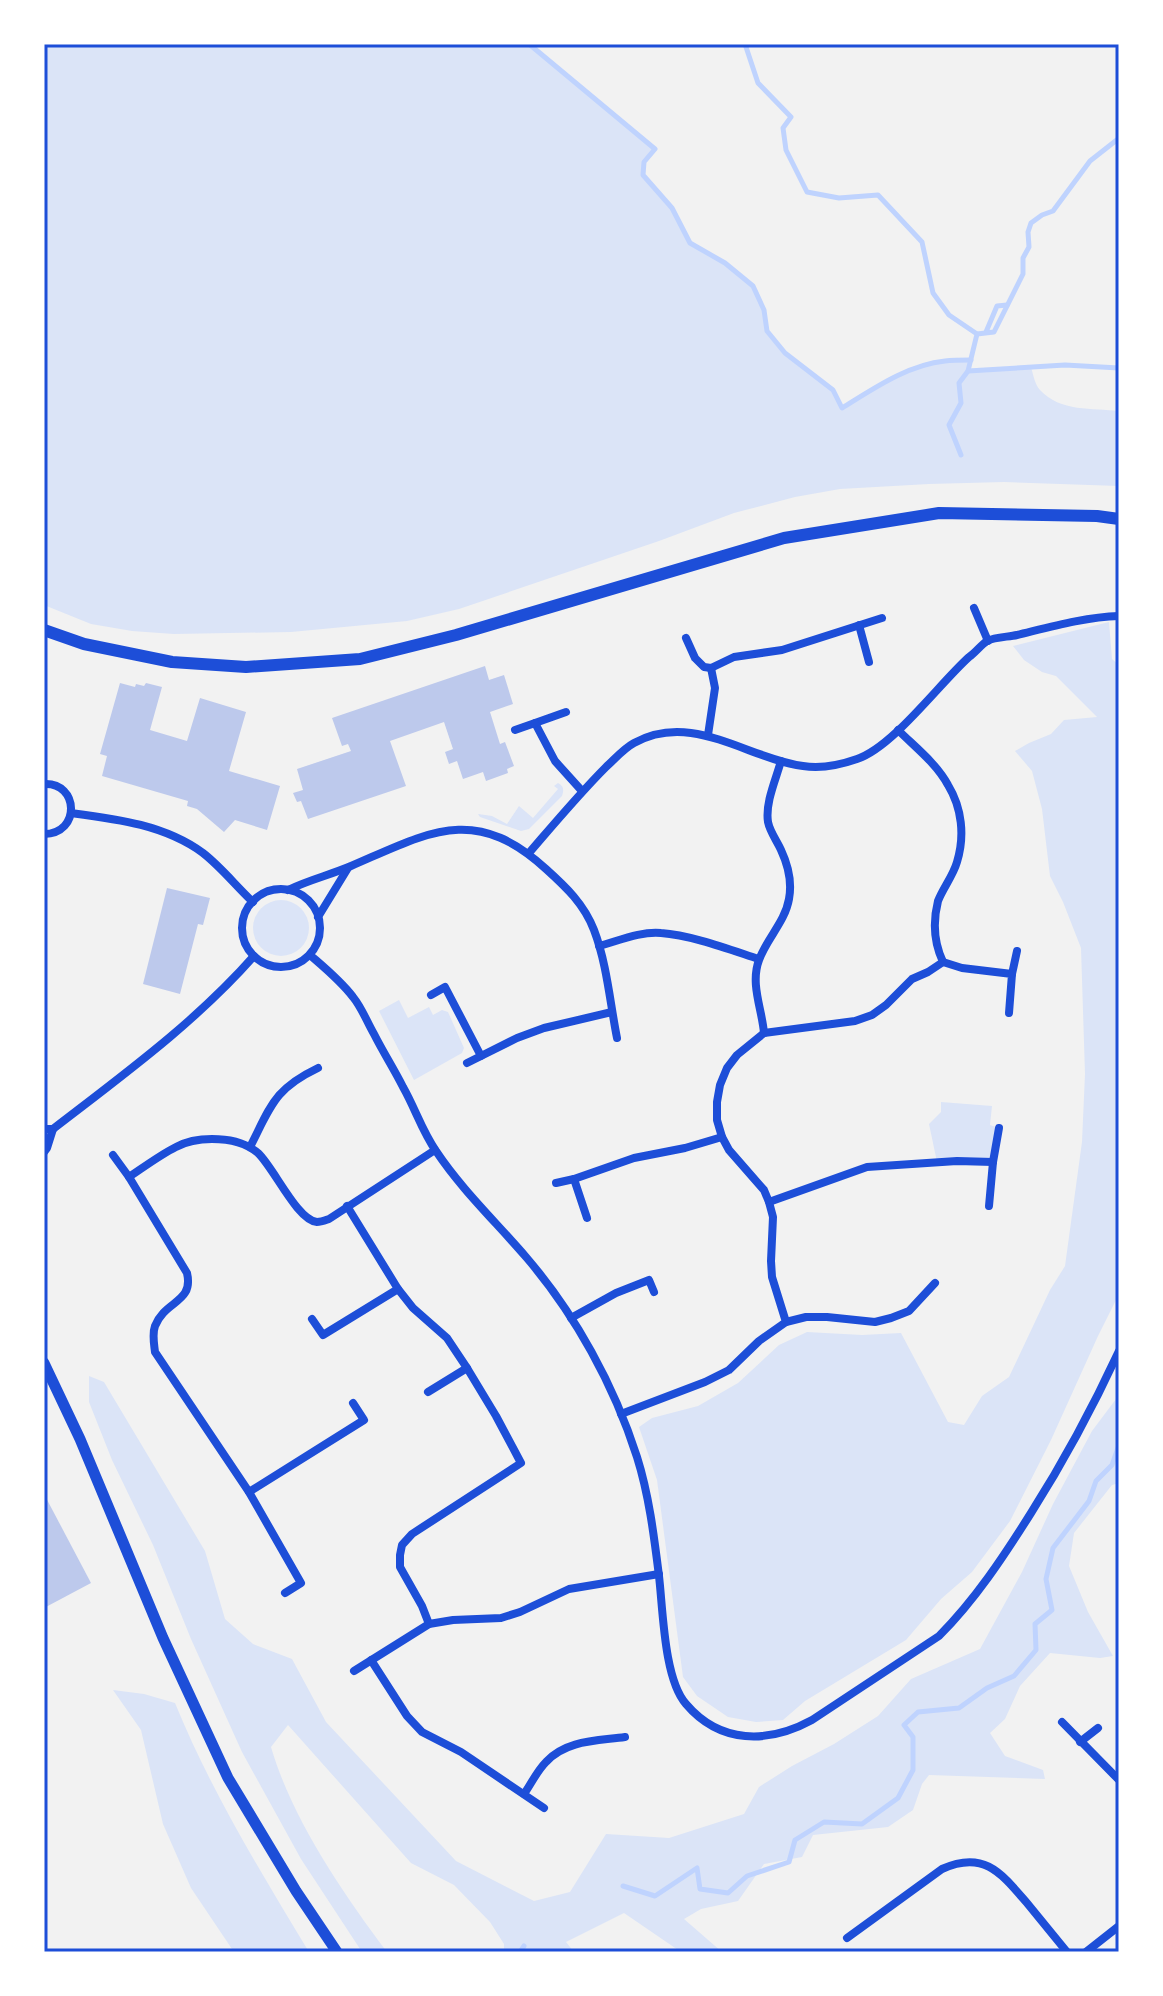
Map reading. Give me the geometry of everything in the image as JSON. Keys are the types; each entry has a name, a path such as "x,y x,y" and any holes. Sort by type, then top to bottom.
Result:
{"main road":[{"path":"44,630 84,644 172,662 246,667 360,659 456,635 784,538 939,513 1119,519"},
{"path":"44,1364 80,1439 131,1565 228,1778 337,1952"}],"street":[{"path":"974,608 988,641"},
{"path":"529,853 582,791 635,742 650,736 684,732 708,735 804,767 823,768 843,763 876,750 988,641 1119,616"},
{"path":"686,638 695,658 704,667 711,668 734,657 782,650 882,618"},
{"path":"859,625 869,662"},
{"path":"708,735 715,688 711,668"},
{"path":"515,730 566,712"},
{"path":"535,723 555,761 582,791"},
{"path":"898,730 948,783 959,814 961,848 956,866 939,900 936,916 938,952 943,962 962,968 1012,974"},
{"path":"764,1033 756,988 759,959 785,913 790,897 787,864 768,821 781,761"},
{"path":"44,784 52,783 67,793 71,801 69,821 63,828 44,834"},
{"path":"71,813 112,818 180,838 205,855 253,902"},
{"path":"288,890 441,831 472,829 513,843 529,853 569,890 583,909 599,946 617,1038"},
{"path":"318,917 349,867"},
{"path":"278,889 304,897 312,904 320,926 310,955 286,967 263,963 254,956 243,937 242,923 253,902 265,892 278,889"},
{"path":"599,946 660,932 759,959"},
{"path":"1009,1013 1017,951"},
{"path":"310,955 355,999 435,1150 549,1286 604,1377 621,1414 643,1479 675,1686 685,1703 713,1727 732,1735 750,1737 772,1736 794,1730 939,1636 992,1573 1053,1477 1095,1403 1119,1351"},
{"path":"44,1152 49,1129 203,1007 229,985 254,956"},
{"path":"786,1322 772,1277 773,1217 769,1202 764,1190 729,1150 717,1120 720,1085 727,1068 737,1055 764,1033 855,1021 872,1015 912,979 943,962"},
{"path":"431,995 445,987 481,1056"},
{"path":"467,1063 544,1028 612,1012"},
{"path":"250,1147 275,1099 298,1078 318,1068"},
{"path":"989,1206 999,1128"},
{"path":"556,1183 634,1158 722,1137"},
{"path":"129,1177 176,1147 192,1141 236,1141 260,1155 298,1209 314,1222 329,1219 435,1150"},
{"path":"113,1155 187,1273 187,1292 163,1311 156,1322 153,1334 155,1352 249,1492 301,1583 285,1593"},
{"path":"769,1202 867,1167 929,1162 993,1162"},
{"path":"574,1179 587,1218"},
{"path":"347,1206 398,1289 413,1308 447,1338 496,1416 521,1463 412,1534 402,1545 400,1567 429,1624"},
{"path":"571,1318 616,1293 649,1280 654,1292"},
{"path":"621,1414 729,1370 759,1341 786,1322 806,1317 858,1322 883,1320 909,1311 935,1283"},
{"path":"312,1319 323,1335 398,1289"},
{"path":"428,1392 467,1368"},
{"path":"249,1492 364,1420 353,1403"},
{"path":"354,1671 429,1624 501,1618 569,1589 659,1574"},
{"path":"371,1660 414,1725 422,1732 461,1752 544,1808"},
{"path":"1062,1722 1119,1780"},
{"path":"1080,1742 1098,1728"},
{"path":"524,1794 544,1763 558,1751 575,1744 625,1737"},
{"path":"847,1938 942,1869 970,1861 982,1863 1002,1874 1067,1952"},
{"path":"1086,1952 1119,1926"}],"shaded area":[{"path":"44,44 529,44 655,149 644,162 643,175 672,208 690,243 725,263 753,286 764,310 767,331 785,353 833,390 842,408 891,379 931,363 971,360 969,371 1031,367 1038,388 1057,402 1077,408 1119,411 1119,486 1004,482 929,484 840,489 795,497 734,513 459,609 407,621 291,632 174,634 91,624 44,605"},
{"path":"1109,622 1112,659 1119,665 1119,1294 1010,1521 972,1572 941,1599 906,1640 805,1701 783,1720 756,1722 728,1717 697,1696 683,1677 657,1480 639,1427 652,1418 698,1406 738,1383 779,1345 807,1332 862,1335 901,1333 948,1422 964,1425 982,1396 1009,1377 1050,1290 1065,1266 1082,1142 1085,1074 1081,948 1050,876 1042,809 1032,771 1015,751 1051,734 1064,720 1097,717 1056,676 1042,672 1024,660 1013,646"},
{"path":"558,783 563,788 562,796 529,829 521,831 478,814 492,816 507,824 519,806 533,818 558,789 554,786"},
{"path":"281,900 301,908 309,928 301,948 281,956 261,948 253,928 261,908"},
{"path":"399,1000 408,1018 429,1007 433,1015 442,1010 448,1012 464,1048 462,1053 414,1080 379,1011"},
{"path":"941,1102 992,1106 990,1125 999,1128 993,1162 937,1162 929,1124 941,1112"},
{"path":"89,1376 104,1382 205,1551 225,1619 253,1644 292,1659 326,1722 456,1861 534,1901 570,1892 606,1834 669,1838 744,1814 759,1787 878,1716 911,1679 980,1649 1092,1431 1119,1395 1119,1483 1112,1485 1074,1533 1069,1566 1088,1612 1113,1656 1100,1658 1050,1653 1020,1686 1005,1719 990,1733 1005,1756 1043,1770 1045,1779 929,1775 922,1784 913,1810 888,1827 813,1835 802,1857 764,1864 738,1901 701,1909 684,1919 722,1952 681,1952 624,1913 566,1942 574,1952 504,1952 504,1944 490,1922 454,1885 411,1863 288,1725 271,1747 280,1774 320,1854 387,1952 362,1952 301,1859 242,1752 153,1545 112,1460 89,1402"},
{"path":"113,1690 144,1694 175,1703 220,1799 309,1952 234,1952 191,1888 163,1824 141,1730"}],"building":[{"path":"485,666 489,680 504,675 513,704 490,712 500,744 505,742 514,766 507,769 508,773 486,781 483,772 463,779 457,761 449,764 445,752 453,749 444,722 390,741 406,786 308,819 301,801 297,802 293,793 303,790 297,769 351,751 348,744 342,746 332,718"},
{"path":"120,683 135,687 136,684 144,686 146,683 162,687 150,730 187,741 200,698 246,712 229,771 280,786 267,830 235,820 224,832 197,809 187,806 188,801 102,776 107,756 100,754"},
{"path":"167,888 210,898 203,925 198,924 180,994 143,984"},
{"path":"44,1494 91,1583 44,1608"}],"waterway":[{"path":"529,44 655,149 644,162 643,175 672,208 690,243 725,263 753,286 764,310 767,331 785,353 833,390 842,408 917,367 971,360"},
{"path":"745,44 758,83 791,117 783,128 786,150 807,192 839,198 878,195 922,242 933,293 949,315 977,334 968,371 959,383 961,403 949,425 961,455"},
{"path":"977,334 994,332 1023,274 1023,258 1029,247 1031,223 1053,211 1090,161 1119,135"},
{"path":"986,332 997,306 1007,305"},
{"path":"968,371 1065,365 1119,368"},
{"path":"623,1886 655,1896 697,1868 700,1889 728,1893 747,1876 789,1862 795,1840 824,1822 862,1824 898,1798 913,1770 913,1737 904,1725 918,1712 959,1708 987,1688 1014,1676 1036,1650 1035,1624 1052,1610 1046,1579 1053,1548 1089,1501 1096,1481 1112,1465 1119,1445"},
{"path":"520,1952 524,1946"}]}
